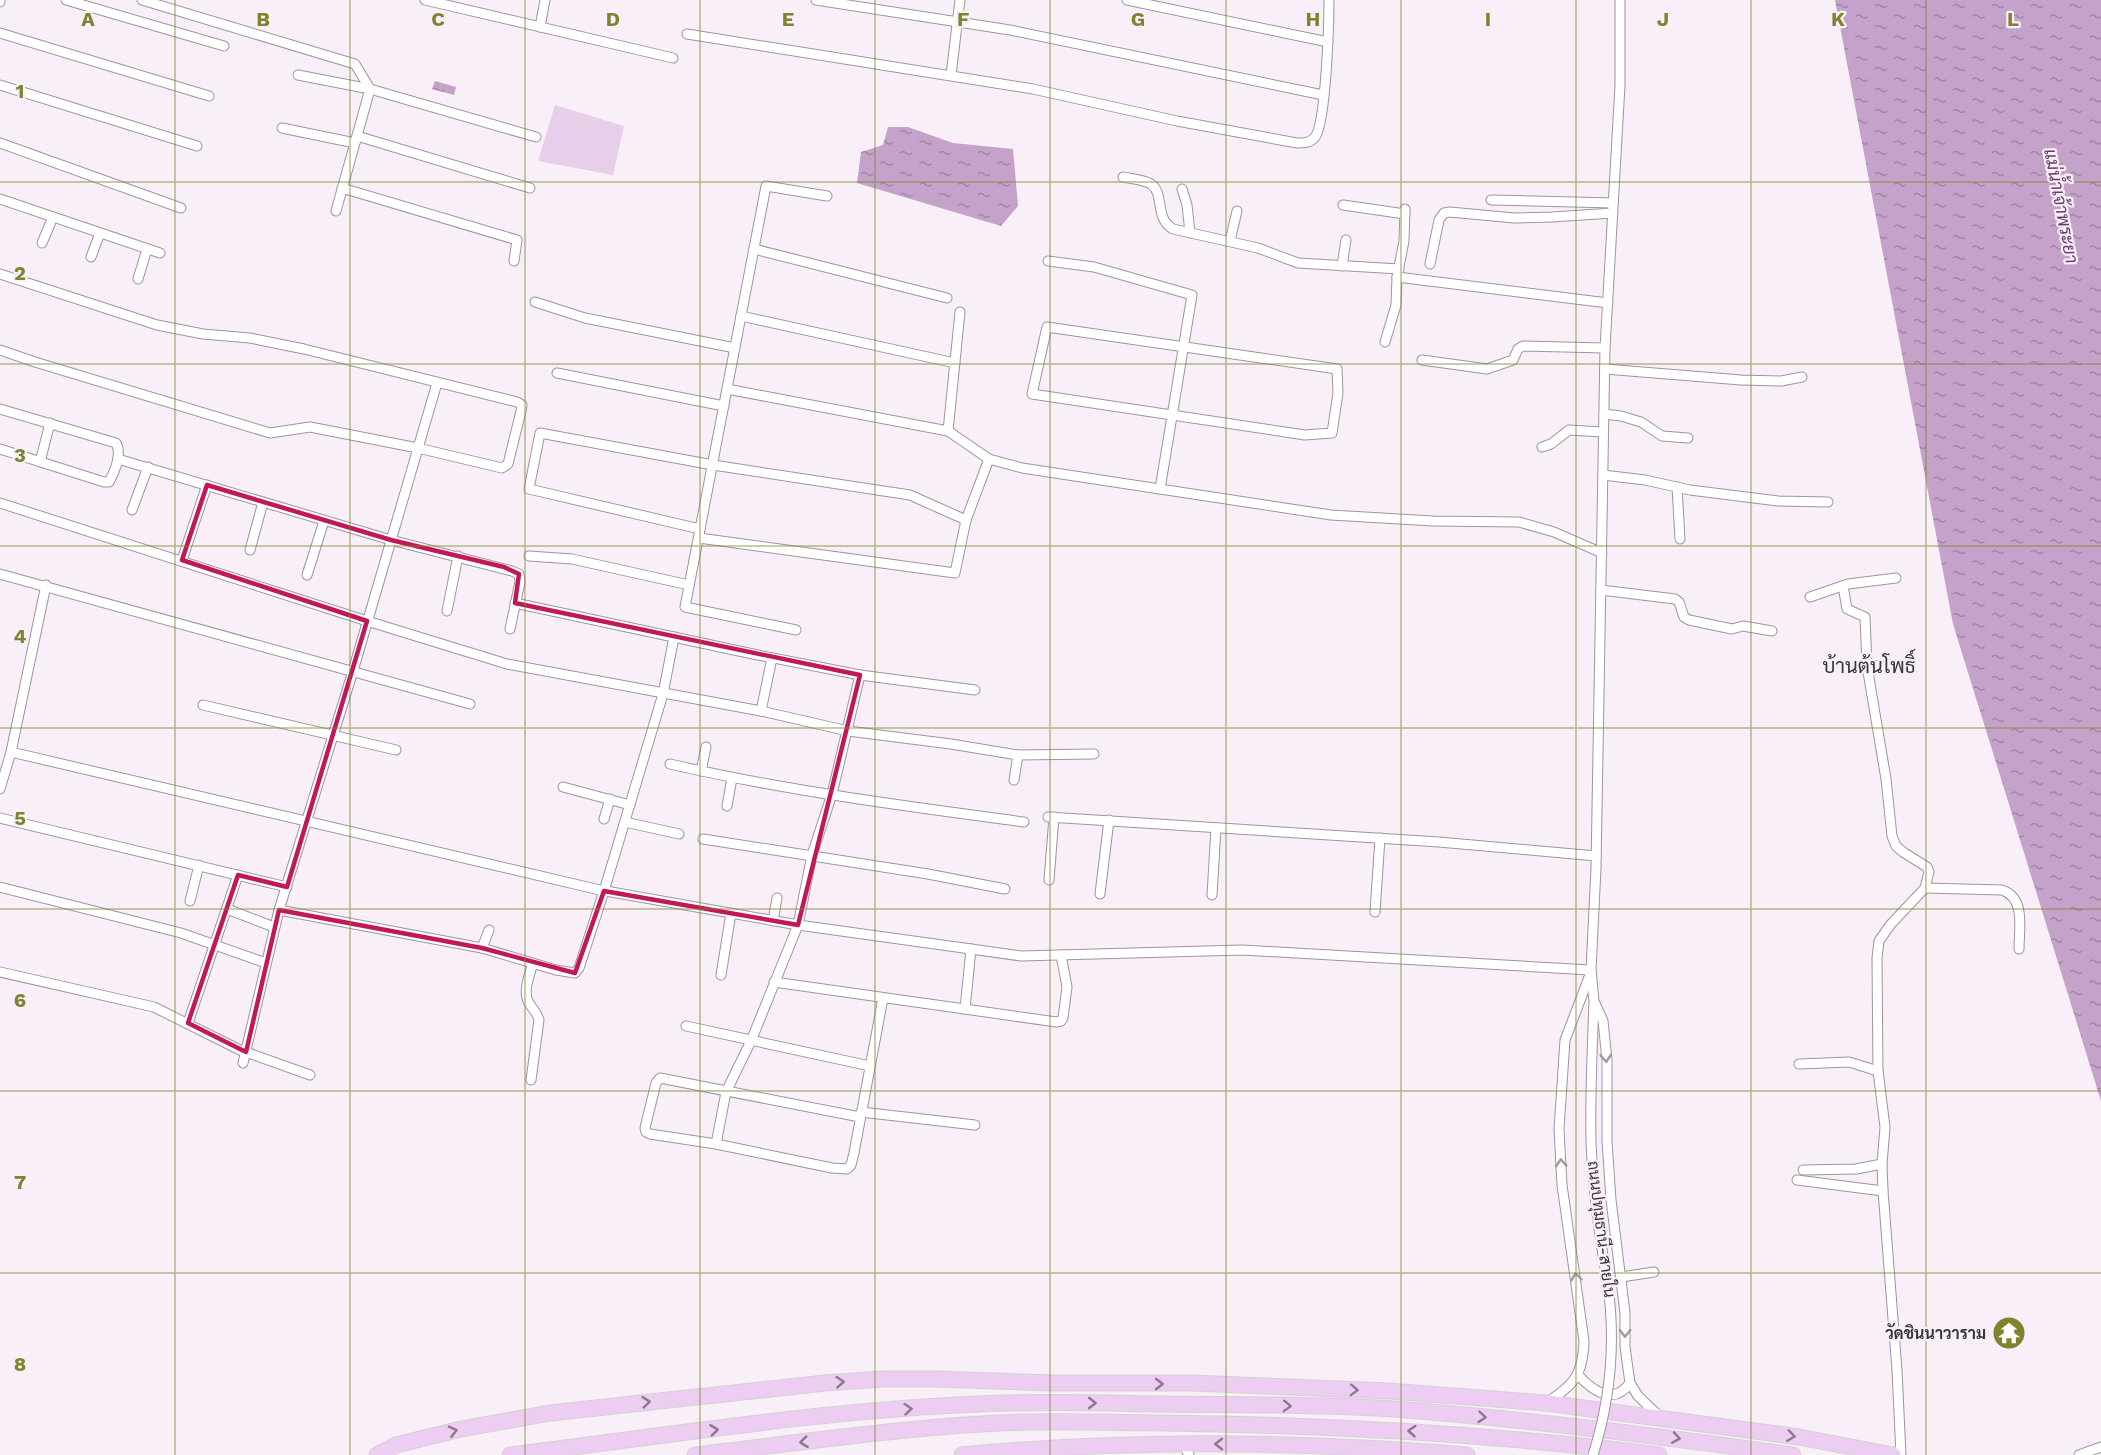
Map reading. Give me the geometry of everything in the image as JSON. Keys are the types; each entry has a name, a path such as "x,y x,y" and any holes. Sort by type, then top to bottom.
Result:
{"main road":[{"path":"377,1455 396,1445 472,1427 550,1413 825,1383 882,1379 1037,1383 1193,1383 1389,1391 1546,1403 1660,1417 1799,1437 1893,1455"},
{"path":"1166,1404 1193,1383"},
{"path":"510,1455 874,1412 980,1404 1034,1403 1392,1409 1658,1436 1792,1455"},
{"path":"695,1455 914,1431 1029,1422 1217,1424 1392,1430 1529,1441 1659,1455"},
{"path":"1702,1423 1802,1455"},
{"path":"1217,1424 1267,1444"},
{"path":"962,1455 1026,1449 1184,1451 1267,1444 1392,1449 1467,1455"}],"street":[{"path":"66,0 224,46"},
{"path":"142,0 355,64 370,89 336,211"},
{"path":"425,0 673,58"},
{"path":"540,27 545,0"},
{"path":"816,0 1083,44 1167,64 1323,95"},
{"path":"951,75 960,0"},
{"path":"1127,0 1328,42"},
{"path":"687,34 1034,89 1177,121 1298,143 1314,138 1318,131 1328,42 1329,0"},
{"path":"1620,0 1620,85 1605,348 1596,856 1591,970 1594,1001 1603,1021 1611,1200 1625,1312 1625,1347 1630,1383 1638,1396 1660,1417"},
{"path":"0,33 209,96"},
{"path":"298,75 370,89 536,137"},
{"path":"0,85 197,146"},
{"path":"282,128 356,140 530,188"},
{"path":"0,143 181,208"},
{"path":"1123,177 1153,185 1167,226 1258,248 1298,263 1398,273 1608,303"},
{"path":"796,630 685,607 766,186 827,196"},
{"path":"342,188 517,240 514,261"},
{"path":"1182,189 1187,206 1190,233"},
{"path":"1491,200 1613,208"},
{"path":"1,202 160,253"},
{"path":"1342,206 1405,211 1404,241 1398,273 1396,305 1385,342"},
{"path":"1430,264 1440,220 1444,213 1552,218 1613,208"},
{"path":"1230,241 1237,211"},
{"path":"42,243 52,217"},
{"path":"91,257 100,233"},
{"path":"1342,266 1346,240"},
{"path":"138,279 147,249"},
{"path":"754,249 947,298"},
{"path":"1048,261 1094,267 1192,295 1160,489"},
{"path":"0,274 158,326 203,334 250,338 304,349 522,405 508,464 502,468 418,448 310,427 270,433 0,350"},
{"path":"535,302 585,318 735,348"},
{"path":"948,431 960,312"},
{"path":"741,316 955,363"},
{"path":"1047,327 1183,347 1336,369 1338,393 1332,433 1305,435 1032,394 1047,327"},
{"path":"1422,360 1486,369 1513,360 1518,349 1523,346 1605,348"},
{"path":"1605,369 1741,380 1781,381 1802,377"},
{"path":"556,374 724,406"},
{"path":"243,1063 274,927 353,671 437,382"},
{"path":"727,390 948,431 989,459 1022,468 1331,514 1433,521 1519,522 1554,532 1602,553"},
{"path":"0,409 116,443 119,451 112,476 109,482 104,482 0,449"},
{"path":"1604,414 1641,422 1662,436 1688,438"},
{"path":"40,462 50,423"},
{"path":"1542,447 1551,444 1569,430 1604,432"},
{"path":"966,520 910,495 713,465 540,433 529,489 699,533 955,573 966,520 989,459"},
{"path":"118,459 391,540 504,567 519,574 520,582 510,629"},
{"path":"132,510 148,467"},
{"path":"1603,475 1778,501 1828,502"},
{"path":"182,560 207,485"},
{"path":"1677,487 1680,539"},
{"path":"250,550 263,502"},
{"path":"0,503 507,664 761,711 848,731 1018,755 1094,754"},
{"path":"308,575 324,521"},
{"path":"447,611 458,556"},
{"path":"529,556 572,559 690,585"},
{"path":"0,574 470,704"},
{"path":"1810,597 1843,586 1896,578"},
{"path":"0,789 11,752 46,585"},
{"path":"1843,586 1847,609 1865,617 1867,666 1886,778 1892,836 1896,846 1927,867 1929,872 1925,888 1879,940 1877,958 1878,1071 1885,1127 1882,1164 1883,1191 1901,1455"},
{"path":"1601,590 1675,599 1679,602 1684,617 1689,620 1732,629 1743,626 1772,631"},
{"path":"515,603 860,675 975,690"},
{"path":"279,910 482,948 575,973 579,968 604,891 663,694 674,637"},
{"path":"761,711 772,658"},
{"path":"1867,666 1898,665"},
{"path":"716,1144 726,1092 751,1041 798,925 812,855 832,794 860,675"},
{"path":"203,705 396,750"},
{"path":"701,771 706,747"},
{"path":"11,752 604,891 798,925 1021,956 1243,950 1591,970"},
{"path":"1014,780 1018,755"},
{"path":"670,764 732,778 907,807 1024,822"},
{"path":"727,806 732,778"},
{"path":"563,786 630,805"},
{"path":"604,819 610,799"},
{"path":"1049,880 1051,817 1380,838 1596,856"},
{"path":"0,818 287,887"},
{"path":"1100,894 1109,820"},
{"path":"625,822 679,834"},
{"path":"1212,895 1216,828"},
{"path":"1375,912 1380,838"},
{"path":"703,839 812,855 1005,889"},
{"path":"190,901 199,865"},
{"path":"188,1023 238,874"},
{"path":"0,887 135,920 266,963"},
{"path":"1925,888 2002,890 2009,893 2017,902 2019,910 2019,949"},
{"path":"773,921 777,898"},
{"path":"227,909 274,927"},
{"path":"721,975 731,914"},
{"path":"482,948 489,930"},
{"path":"965,1009 971,949"},
{"path":"774,982 1056,1022 1061,1021 1067,987 1061,955"},
{"path":"531,1080 539,1020 537,1012 528,1002 526,993 532,963"},
{"path":"1546,1403 1564,1391 1578,1375 1582,1365 1584,1341 1567,1221 1560,1149 1565,1040 1591,970"},
{"path":"0,972 147,1005 246,1052 310,1075"},
{"path":"883,998 860,1114 851,1166 832,1168 646,1132 656,1083 660,1078 726,1092 860,1114 975,1125"},
{"name":"ถนนปทุมธานี-สายใน","path":"1593,1455 1604,1416 1611,1351 1612,1311 1600,1239 1591,1142 1594,1001"},
{"path":"686,1026 870,1066"},
{"path":"1799,1064 1849,1062 1878,1071"},
{"path":"1803,1170 1856,1168 1882,1164"},
{"path":"1797,1180 1883,1191"},
{"path":"1621,1277 1653,1272"},
{"path":"1578,1375 1592,1389 1602,1394 1617,1394 1630,1383"},
{"path":"2079,1455 2101,1447"}],"highlighted area":[{"path":"207,485 391,540 504,567 519,574 515,603 860,675 798,925 604,891 575,973 482,948 279,910 246,1052 188,1023 238,875 287,887 367,621 182,560"}],"shaded area":[{"path":"555,105 624,126 613,175 538,161"}],"water":[{"name":"แม่น้ำเจ้าพระยา","path":"1835,0 2101,0 2101,1101 1953,624"},
{"path":"435,81 456,87 454,95 432,89"},
{"path":"888,127 908,127 953,143 1013,149 1018,206 1001,226 857,183 861,152 883,145"}],"place":[{"name":"วัดชินนาวาราม","path":"2009,1333"}],"district":[{"name":"บ้านต้นโพธิ์","path":"1869,666"}]}
